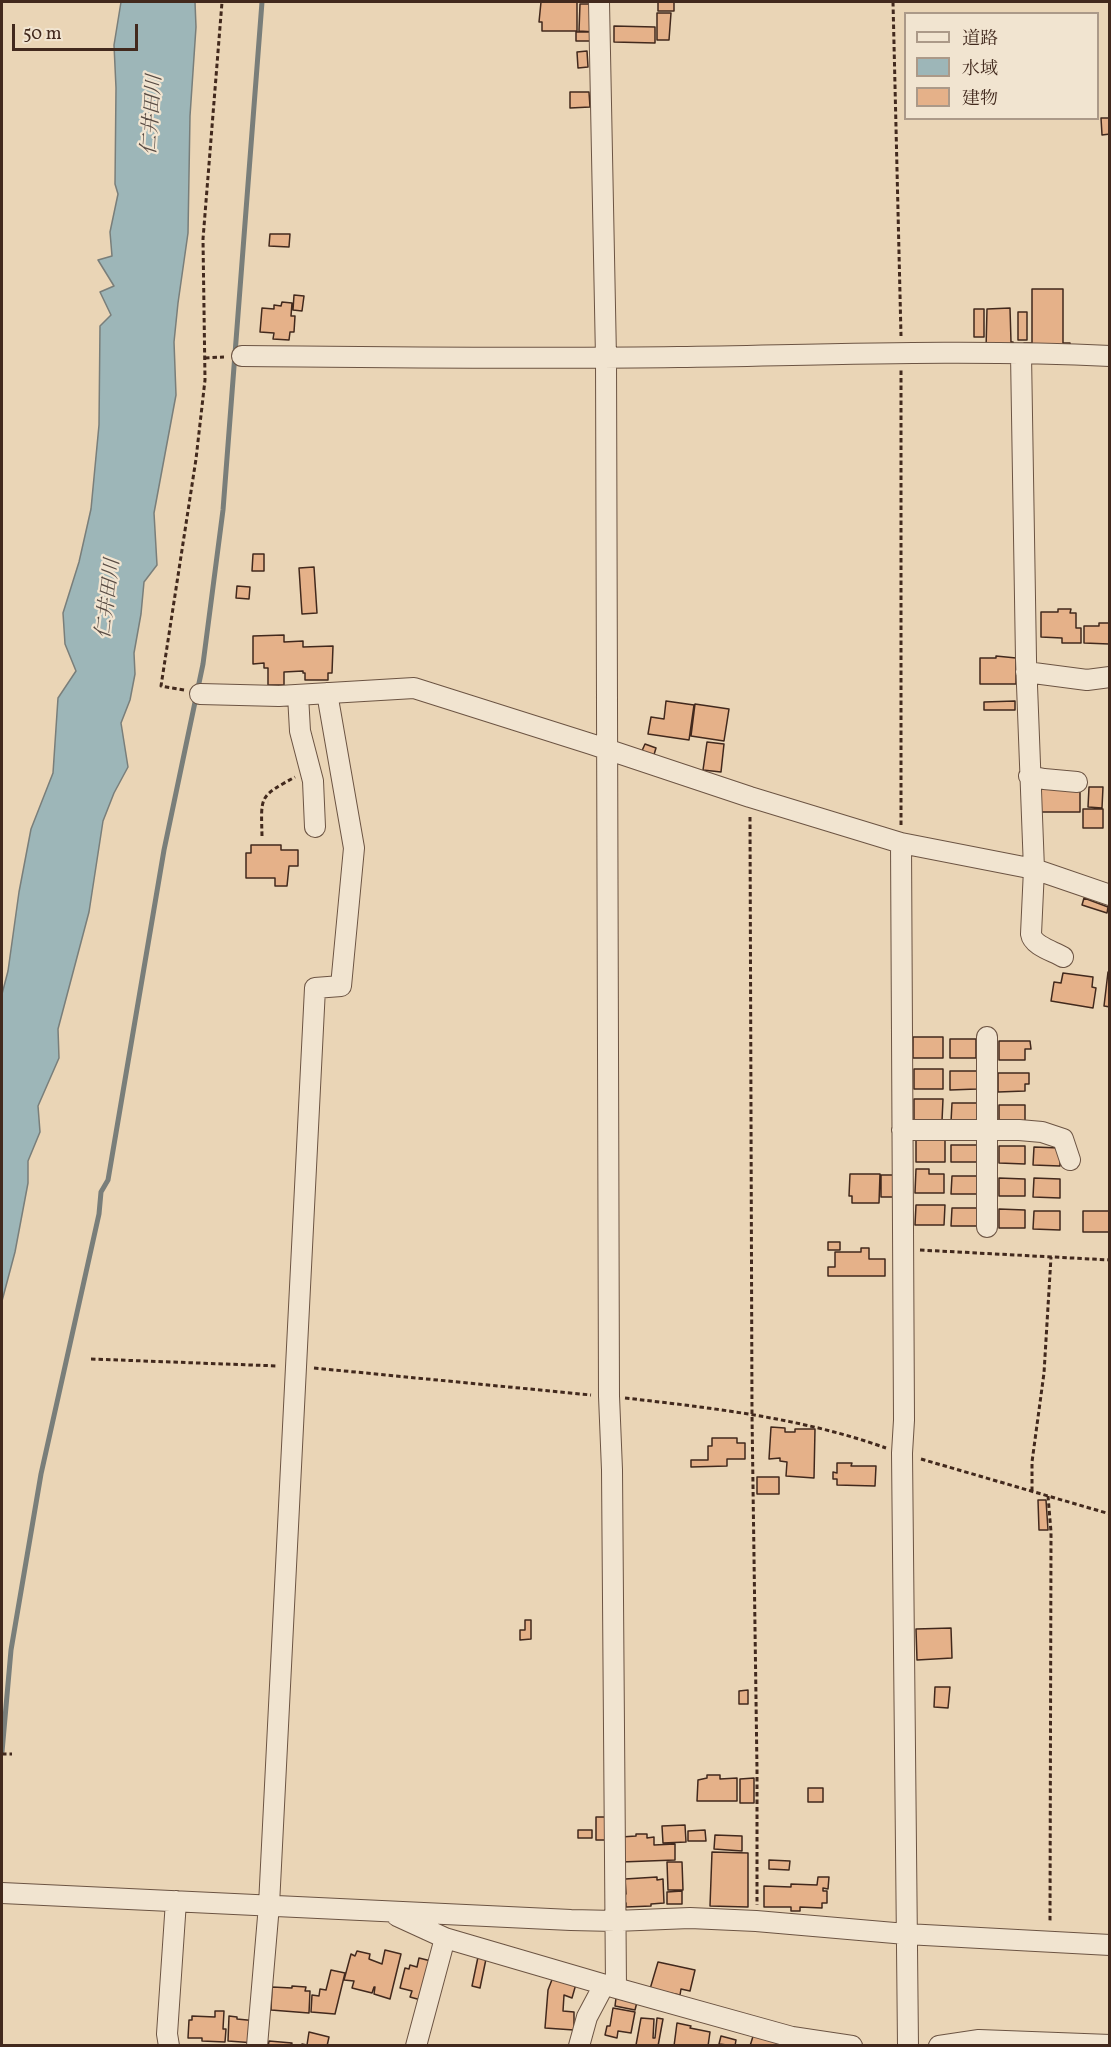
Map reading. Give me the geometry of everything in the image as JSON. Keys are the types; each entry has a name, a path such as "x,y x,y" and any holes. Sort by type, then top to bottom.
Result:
{"street":[{"path":"579,2046 587,2017 610,1987 615,1921 612,1482 609,1396 606,358 599,2"},
{"path":"242,356 606,358 901,354 1110,356"},
{"path":"1021,354 1026,672 1034,869 1032,939 1064,957"},
{"path":"1026,672 1087,680 1110,677"},
{"path":"193,692 298,695 414,688 750,797 901,843 1034,869 1110,895"},
{"path":"257,2046 269,1905 315,988 341,986 354,848 327,693"},
{"path":"298,695 300,731 313,781 315,827"},
{"path":"1029,776 1077,782"},
{"path":"901,843 904,1420 902,1453 908,2046"},
{"path":"987,1037 987,1227"},
{"path":"902,1130 1041,1132 1063,1139 1070,1160"},
{"path":"2,1893 615,1921 690,1918 756,1920 906,1934 1110,1945"},
{"path":"169,2046 167,2034 176,1901"},
{"path":"386,1911 445,1938 791,2041 852,2046"},
{"path":"416,2046 445,1938"},
{"path":"939,2046 979,2040 1110,2045"}],"path":[{"path":"193,692 161,686 196,459 205,380 203,239 222,2"},
{"path":"892,2 901,354 899,621 901,843"},
{"path":"262,836 261,805 268,792 310,769"},
{"path":"750,797 752,1404 758,1770 756,1920"},
{"path":"903,1249 1110,1260"},
{"path":"1032,1491 1032,1462 1044,1373 1051,1257"},
{"path":"1048,1496 1051,1532 1050,1941"},
{"path":"2,1754 12,1754"}],"water":[{"name":"仁井田川","path":"121,2 195,2 188,233 174,342 176,395 154,513 157,565 144,582 134,653 135,674 130,700 121,723 128,767 103,821 89,912 58,1029 59,1058 38,1106 40,1132 28,1161 28,1183 15,1252 2,1301 2,994 8,971 31,829 53,773 58,698 76,671 65,644 63,613 79,562 91,509 99,425 100,326 111,315 100,292 114,286 98,260 112,256 110,232 118,194 115,184 114,45"}],"building":[{"path":"541,2 577,2 577,31 542,31 542,22 539,22"},
{"path":"658,2 674,2 674,11 658,11"},
{"path":"580,4 596,4 595,32 579,31"},
{"path":"657,13 671,13 669,40 657,40"},
{"path":"614,26 655,27 655,43 614,42"},
{"path":"576,32 591,32 591,41 576,41"},
{"path":"587,51 588,67 578,68 577,52"},
{"path":"570,92 589,92 590,107 570,108"},
{"path":"1101,118 1110,118 1110,134 1102,135"},
{"path":"270,234 290,234 289,247 269,246"},
{"path":"1032,289 1063,289 1063,343 1070,343 1070,351 1024,351 1024,343 1032,343"},
{"path":"294,295 304,296 302,311 293,310"},
{"path":"282,302 292,303 291,316 295,316 294,332 290,332 289,340 273,339 274,333 260,332 262,308 274,309 274,305 281,306"},
{"path":"1010,308 1013,350 986,350 987,309"},
{"path":"974,309 984,309 984,337 974,337"},
{"path":"1018,312 1027,312 1027,340 1018,340"},
{"path":"253,554 264,554 264,571 252,571"},
{"path":"314,567 317,613 302,614 299,568"},
{"path":"237,586 250,587 249,599 236,598"},
{"path":"1058,609 1071,609 1070,613 1076,613 1076,628 1081,628 1081,643 1062,643 1062,638 1041,637 1041,612 1058,612"},
{"path":"1099,623 1110,623 1109,644 1084,643 1084,626 1099,626"},
{"path":"284,635 284,642 303,641 303,647 333,646 332,673 328,673 328,680 305,680 303,671 284,672 284,685 268,685 268,668 264,668 264,663 253,664 253,636"},
{"path":"996,656 1016,658 1016,684 980,684 980,658 996,658"},
{"path":"666,701 694,705 689,740 648,734 651,717 664,719"},
{"path":"1015,701 1015,710 984,710 984,702"},
{"path":"695,704 729,709 724,741 691,736"},
{"path":"707,742 724,744 721,772 703,770"},
{"path":"645,744 656,748 653,758 641,753"},
{"path":"1041,786 1080,788 1080,812 1038,812 1038,789 1041,789"},
{"path":"1089,787 1103,787 1102,808 1088,807"},
{"path":"1083,809 1103,809 1103,828 1083,828"},
{"path":"251,845 281,845 281,850 298,850 298,866 289,866 287,886 275,886 275,878 246,878 246,853 251,853"},
{"path":"1084,898 1108,907 1107,913 1082,905"},
{"path":"1108,972 1110,973 1110,1007 1104,1006"},
{"path":"1063,973 1093,977 1092,987 1096,988 1093,1008 1051,1001 1054,982 1061,983"},
{"path":"913,1037 943,1037 943,1058 913,1058"},
{"path":"950,1039 976,1039 976,1058 950,1058"},
{"path":"999,1041 1030,1041 1031,1049 1025,1049 1025,1060 999,1060"},
{"path":"914,1069 943,1069 943,1089 914,1089"},
{"path":"950,1071 977,1071 977,1089 950,1090"},
{"path":"998,1073 1029,1073 1029,1084 1025,1084 1025,1091 998,1092"},
{"path":"914,1099 943,1099 942,1121 914,1121"},
{"path":"952,1103 977,1103 977,1123 951,1122"},
{"path":"999,1105 1025,1105 1025,1123 999,1122"},
{"path":"916,1140 945,1140 945,1162 916,1162"},
{"path":"951,1145 978,1145 978,1162 951,1162"},
{"path":"999,1146 1025,1146 1025,1164 999,1163"},
{"path":"1034,1147 1060,1148 1060,1166 1033,1165"},
{"path":"916,1169 929,1169 929,1174 944,1174 944,1193 915,1193"},
{"path":"850,1174 880,1174 879,1203 852,1203 852,1196 849,1196"},
{"path":"881,1175 898,1175 899,1197 881,1197"},
{"path":"952,1176 978,1176 978,1194 951,1194"},
{"path":"999,1178 1025,1179 1025,1196 999,1196"},
{"path":"1034,1178 1060,1179 1060,1198 1033,1197"},
{"path":"916,1205 945,1205 944,1225 915,1225"},
{"path":"952,1208 978,1208 977,1226 951,1226"},
{"path":"999,1209 1025,1210 1025,1228 999,1228"},
{"path":"1034,1211 1060,1211 1060,1230 1033,1229"},
{"path":"1083,1211 1110,1211 1110,1232 1083,1232"},
{"path":"828,1242 840,1242 840,1250 828,1250"},
{"path":"861,1248 869,1248 869,1259 885,1259 885,1276 828,1276 828,1267 835,1267 835,1252 861,1252"},
{"path":"771,1427 785,1428 785,1432 795,1432 795,1429 815,1429 814,1478 786,1476 787,1462 780,1461 780,1458 769,1459"},
{"path":"712,1438 737,1438 737,1443 745,1443 745,1459 727,1459 727,1466 691,1467 691,1460 708,1460 708,1446 712,1446"},
{"path":"837,1463 852,1463 851,1466 876,1466 875,1486 837,1485 837,1479 833,1479 833,1472 837,1473"},
{"path":"757,1477 779,1477 779,1494 757,1494"},
{"path":"1038,1500 1046,1500 1048,1530 1039,1530"},
{"path":"525,1620 531,1620 531,1639 520,1640 520,1630 525,1630"},
{"path":"951,1628 952,1658 917,1660 916,1629"},
{"path":"935,1687 950,1687 948,1708 934,1707"},
{"path":"748,1690 748,1704 739,1704 739,1691"},
{"path":"707,1775 720,1775 720,1779 737,1778 737,1801 697,1801 698,1780 707,1778"},
{"path":"754,1778 754,1803 740,1803 740,1779"},
{"path":"808,1788 823,1788 823,1802 808,1802"},
{"path":"596,1817 606,1817 606,1840 596,1840"},
{"path":"685,1825 686,1842 663,1843 662,1826"},
{"path":"578,1830 592,1830 592,1838 578,1838"},
{"path":"705,1830 706,1841 688,1841 688,1831"},
{"path":"636,1834 647,1834 647,1838 654,1837 654,1845 675,1844 675,1860 621,1862 621,1837 636,1836"},
{"path":"715,1835 742,1836 742,1851 714,1849"},
{"path":"712,1852 748,1853 748,1907 710,1906"},
{"path":"769,1860 790,1861 789,1870 769,1869"},
{"path":"667,1862 682,1862 683,1890 668,1890"},
{"path":"657,1877 657,1880 663,1879 664,1903 626,1907 626,1903 622,1903 621,1894 626,1894 625,1879"},
{"path":"818,1877 829,1877 828,1889 823,1888 823,1891 827,1891 827,1903 822,1903 822,1908 800,1907 800,1911 791,1911 791,1907 764,1907 764,1886 817,1885"},
{"path":"682,1891 682,1904 667,1904 667,1892"},
{"path":"385,1950 401,1954 390,1999 374,1994 375,1987 372,1993 352,1988 354,1981 344,1980 351,1954 355,1956 357,1951 370,1954 369,1959 382,1964"},
{"path":"478,1957 486,1959 480,1988 472,1986"},
{"path":"419,1958 431,1961 421,2000 410,1997 412,1991 400,1988 405,1968 409,1969 410,1965 417,1967"},
{"path":"658,1962 695,1970 690,1991 681,1989 680,1995 650,1989"},
{"path":"331,1970 345,1973 335,2014 311,2012 312,1995 319,1996 320,1989 326,1990"},
{"path":"553,1977 576,1984 572,1998 564,1995 563,2011 574,2012 574,2030 545,2028 548,1990"},
{"path":"292,1986 306,1987 305,1991 310,1991 309,2013 271,2010 272,1987 292,1988"},
{"path":"616,1998 637,2002 635,2010 615,2006"},
{"path":"613,2008 635,2012 631,2033 618,2031 617,2038 605,2035 607,2026 610,2026"},
{"path":"215,2011 224,2011 225,2042 188,2038 189,2020 192,2020 192,2016 215,2017"},
{"path":"229,2016 257,2021 255,2043 228,2041"},
{"path":"641,2018 654,2019 653,2038 655,2038 657,2018 663,2019 658,2046 632,2046 636,2045"},
{"path":"677,2023 710,2032 708,2046 674,2046"},
{"path":"309,2032 329,2037 327,2046 302,2046 302,2044 307,2045"},
{"path":"754,2033 783,2042 782,2046 750,2046"},
{"path":"721,2036 736,2040 735,2046 719,2044"},
{"path":"269,2041 292,2043 296,2046 268,2046"}],"waterway":[{"path":"2,1752 11,1650 41,1474 99,1214 101,1192 108,1180 164,850 203,664 223,510 262,2"}]}
